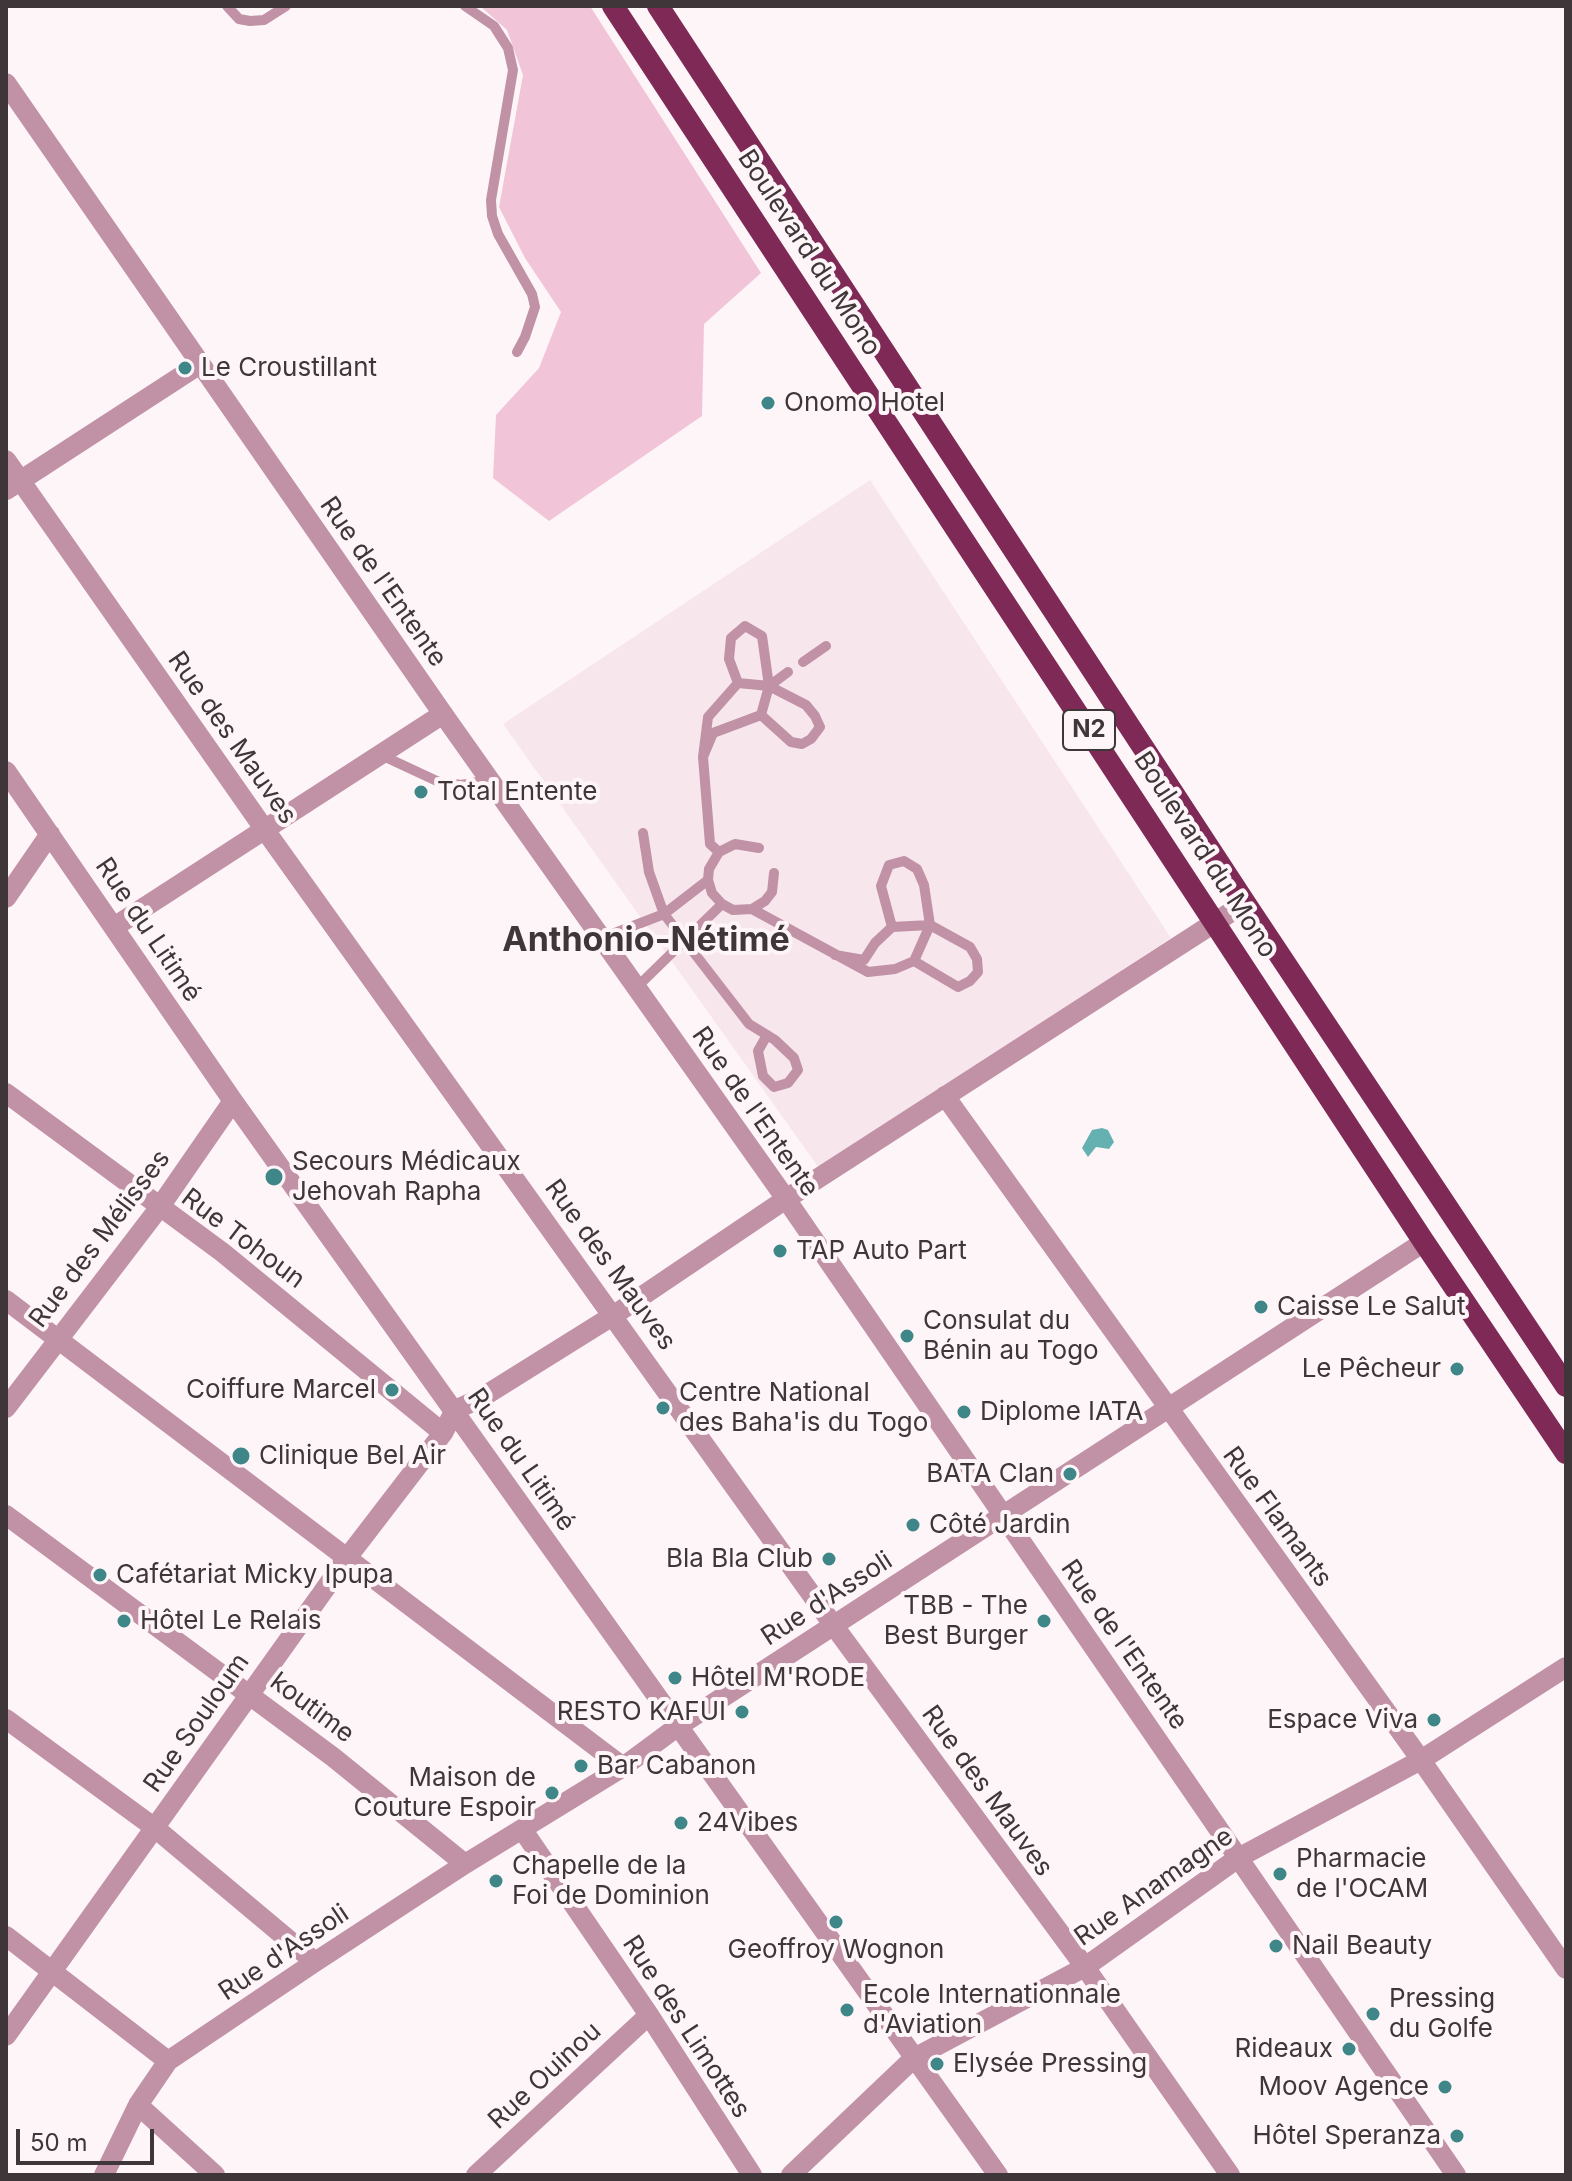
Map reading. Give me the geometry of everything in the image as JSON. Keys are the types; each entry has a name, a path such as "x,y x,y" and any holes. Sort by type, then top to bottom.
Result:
{"highway":[{"name":"Boulevard du Mono","path":"613,6 1424,1242 1566,1453"},
{"name":"Boulevard du Mono","path":"658,6 1245,903 1566,1386"}],"street":[{"name":"Rue de l'Entente","path":"6,83 443,714 786,1199 1456,2175"},
{"path":"13,485 200,364"},
{"name":"Rue des Mauves","path":"6,460 13,485 614,1315 834,1626 1085,1967 1230,2175"},
{"path":"114,927 443,714"},
{"name":"Rue du Litimé","path":"6,771 233,1101 998,2175"},
{"path":"7,894 50,834"},
{"path":"455,1410 481,1398 614,1315 786,1199 1245,903"},
{"name":"Rue Tohoun","path":"6,1093 222,1252 443,1433"},
{"name":"Rue Flamants","path":"945,1096 1421,1760 1566,1969"},
{"name":"Rue des Mélisses","path":"6,1408 159,1208 233,1101"},
{"name":"Rue d'Assoli","path":"104,2175 138,2105 168,2061 465,1864 623,1767 677,1727 1424,1242"},
{"path":"6,1300 623,1767"},
{"name":"Rue Souloum","path":"6,2036 347,1558 443,1433 455,1410"},
{"name":"koutime","path":"6,1515 250,1694 364,1781 465,1864"},
{"name":"Rue Anamagne","path":"791,2175 914,2058 1085,1967 1238,1858 1421,1760 1566,1667"},
{"path":"6,1719 155,1828 315,1962"},
{"name":"Rue des Limottes","path":"522,1829 649,2015 752,2175"},
{"path":"6,1936 168,2061"},
{"name":"Rue Ouinou","path":"476,2175 649,2015"},
{"path":"138,2105 215,2175"}],"lane":[{"path":"227,6 239,19 250,21 264,20 286,6"},
{"path":"465,6 494,26 508,48 513,70 491,200 498,234 532,294 535,307 517,352"},
{"path":"738,683 729,659 731,638 745,626 762,636 769,686 761,715"},
{"path":"803,662 826,646"},
{"path":"769,686 788,672"},
{"path":"738,683 769,686 806,705 820,727 811,739 802,744 791,742 761,715"},
{"path":"719,852 710,844 703,757 708,717 738,683"},
{"path":"703,757 713,733 761,715"},
{"path":"379,754 439,782 461,785 490,780"},
{"path":"643,833 649,872 664,914 749,1024 767,1035 794,1058 798,1070 788,1083 774,1087 763,1076 758,1051 767,1035"},
{"path":"759,848 735,844 719,852 712,862 708,880 712,893 733,910 752,909 772,892 774,873"},
{"path":"752,909 868,972 895,969 914,961 930,925 924,885 917,869 904,861 889,865 881,886 892,927"},
{"path":"602,938 664,914 708,880"},
{"path":"636,988 722,904"},
{"path":"835,955 864,960 875,943 892,927 930,925 970,947 977,959 978,972 958,987 914,961"}],"shaded area":[{"path":"480,6 590,6 761,273 704,324 702,416 549,521 493,478 496,415 539,368 561,312 525,258 499,207 523,75 507,30"},
{"path":"870,480 1171,938 821,1171 503,724"}],"water":[{"path":"1092,1130 1108,1130 1114,1142 1109,1149 1096,1147 1088,1157 1082,1148"}],"place":[{"name":"Le Croustillant","path":"185,368"},
{"name":"Onomo Hotel","path":"768,403"},
{"name":"Total Entente","path":"421,792"},
{"name":"Secours Médicaux Jehovah Rapha","path":"274,1177"},
{"name":"TAP Auto Part","path":"780,1251"},
{"name":"Caisse Le Salut","path":"1261,1307"},
{"name":"Consulat du Bénin au Togo","path":"907,1336"},
{"name":"Le Pêcheur","path":"1457,1369"},
{"name":"Coiffure Marcel","path":"392,1390"},
{"name":"Centre National des Baha'is du Togo","path":"663,1408"},
{"name":"Diplome IATA","path":"964,1412"},
{"name":"Clinique Bel Air","path":"241,1456"},
{"name":"BATA Clan","path":"1070,1474"},
{"name":"Côté Jardin","path":"913,1525"},
{"name":"Bla Bla Club","path":"829,1559"},
{"name":"Cafétariat Micky Ipupa","path":"100,1575"},
{"name":"Hôtel Le Relais","path":"124,1621"},
{"name":"TBB - The Best Burger","path":"1044,1621"},
{"name":"Hôtel M'RODE","path":"675,1678"},
{"name":"RESTO KAFUI","path":"742,1712"},
{"name":"Espace Viva","path":"1434,1720"},
{"name":"Bar Cabanon","path":"581,1766"},
{"name":"Maison de Couture Espoir","path":"552,1793"},
{"name":"24Vibes","path":"681,1823"},
{"name":"Pharmacie de l'OCAM","path":"1280,1874"},
{"name":"Chapelle de la Foi de Dominion","path":"496,1881"},
{"name":"Geoffroy Wognon","path":"836,1922"},
{"name":"Nail Beauty","path":"1276,1946"},
{"name":"Ecole Internationnale d'Aviation","path":"847,2010"},
{"name":"Pressing du Golfe","path":"1373,2014"},
{"name":"Rideaux","path":"1349,2049"},
{"name":"Elysée Pressing","path":"937,2064"},
{"name":"Moov Agence","path":"1445,2087"},
{"name":"Hôtel Speranza","path":"1457,2136"}],"district":[{"name":"Anthonio-Nétimé","path":"646,941"}]}
